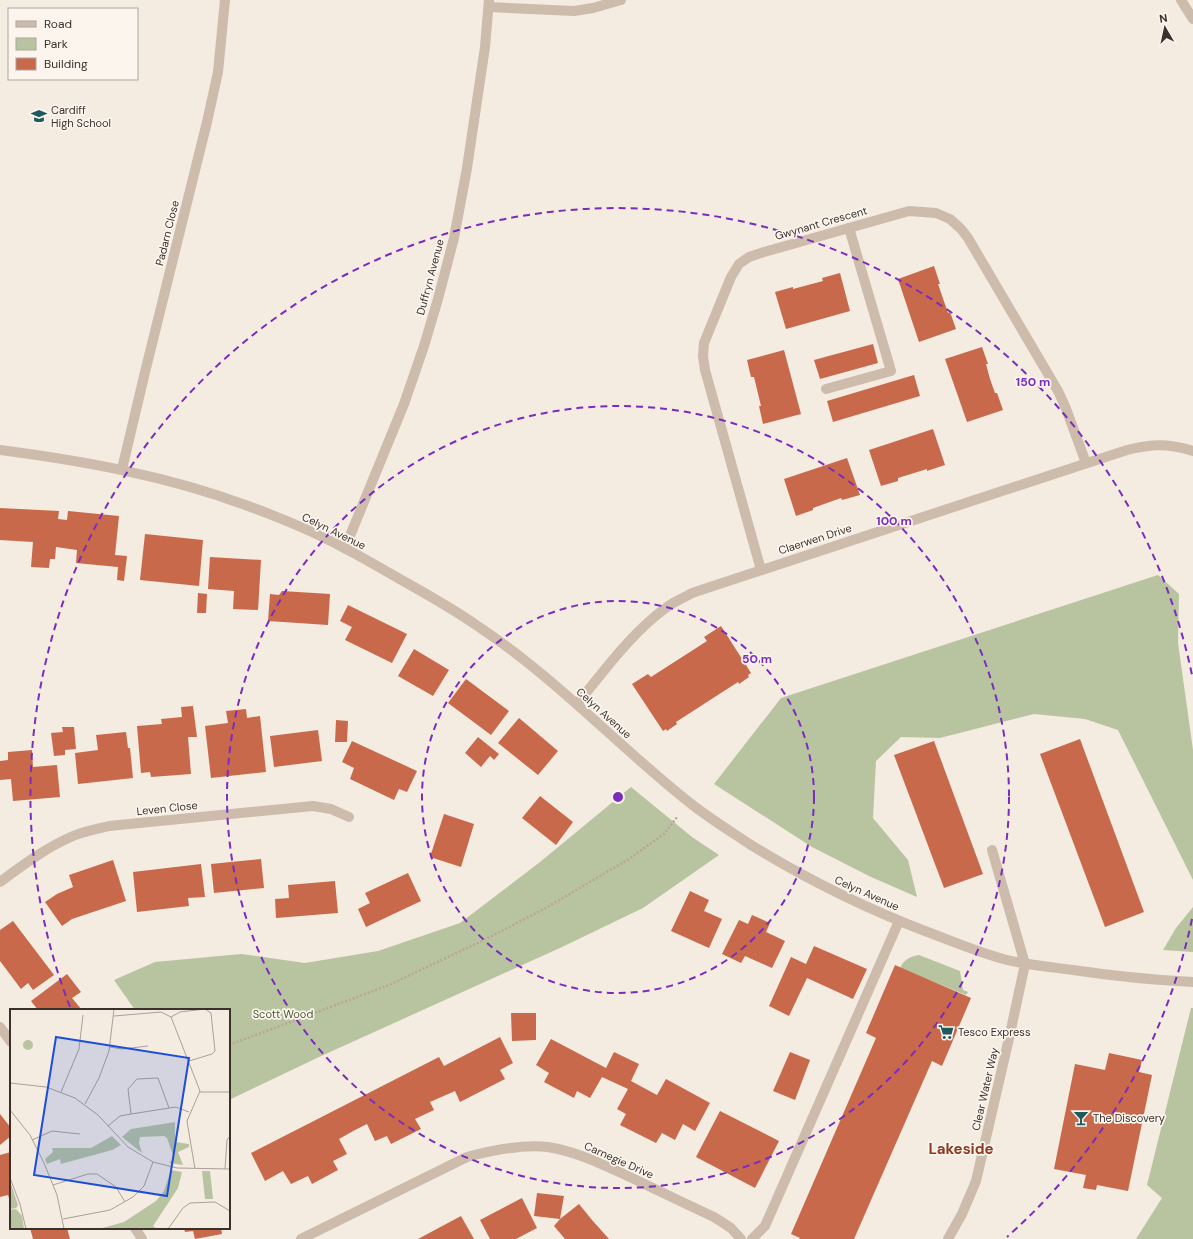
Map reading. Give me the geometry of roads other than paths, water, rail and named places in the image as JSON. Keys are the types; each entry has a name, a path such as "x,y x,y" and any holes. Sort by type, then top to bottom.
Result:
{"street":[{"name":"Padarn Close","path":"122,470 217,79 225,0"},
{"path":"489,4 574,11 593,8 621,0"},
{"path":"1182,0 1193,19"},
{"name":"Duffryn Avenue","path":"345,548 404,404 438,299 454,238 467,168 484,54 489,4"},
{"name":"Gwynant Crescent","path":"761,570 705,370 703,356 704,342 730,277 739,264 749,257 764,252 909,210 936,213 950,220 961,229 968,238 1058,391 1086,463"},
{"path":"826,389 891,371 849,228"},
{"name":"Claerwen Drive","path":"577,704 628,642 646,623 668,606 692,593 1127,450 1146,445 1164,445 1193,451"},
{"name":"Celyn Avenue","path":"0,450 59,458 122,470 193,487 246,505 345,548 440,602 480,627 516,654 577,704 654,773 712,820 783,864 822,886 868,908 981,952 1025,964 1092,973 1193,982"},
{"name":"Leven Close","path":"0,882 48,849 73,836 109,826 313,806 331,809 349,816"},
{"path":"992,850 1025,964"},
{"path":"752,1239 765,1226 899,921"},
{"name":"Clear Water Way","path":"948,1239 962,1214 976,1181 1025,964"},
{"path":"0,1027 10,1041"},
{"name":"Carnegie Drive","path":"302,1239 467,1157 493,1150 519,1146 547,1147 573,1152 596,1161 714,1217 731,1228 742,1239"},
{"path":"135,1229 142,1239"}],"place":[{"name":"Cardiff High School","path":"39,116"},
{"name":"Tesco Express","path":"946,1032"},
{"name":"The Discovery","path":"1081,1118"}],"district":[{"name":"Lakeside","path":"961,1149"}],"park label":[{"name":"Scott Wood","path":"283,1014"}]}
